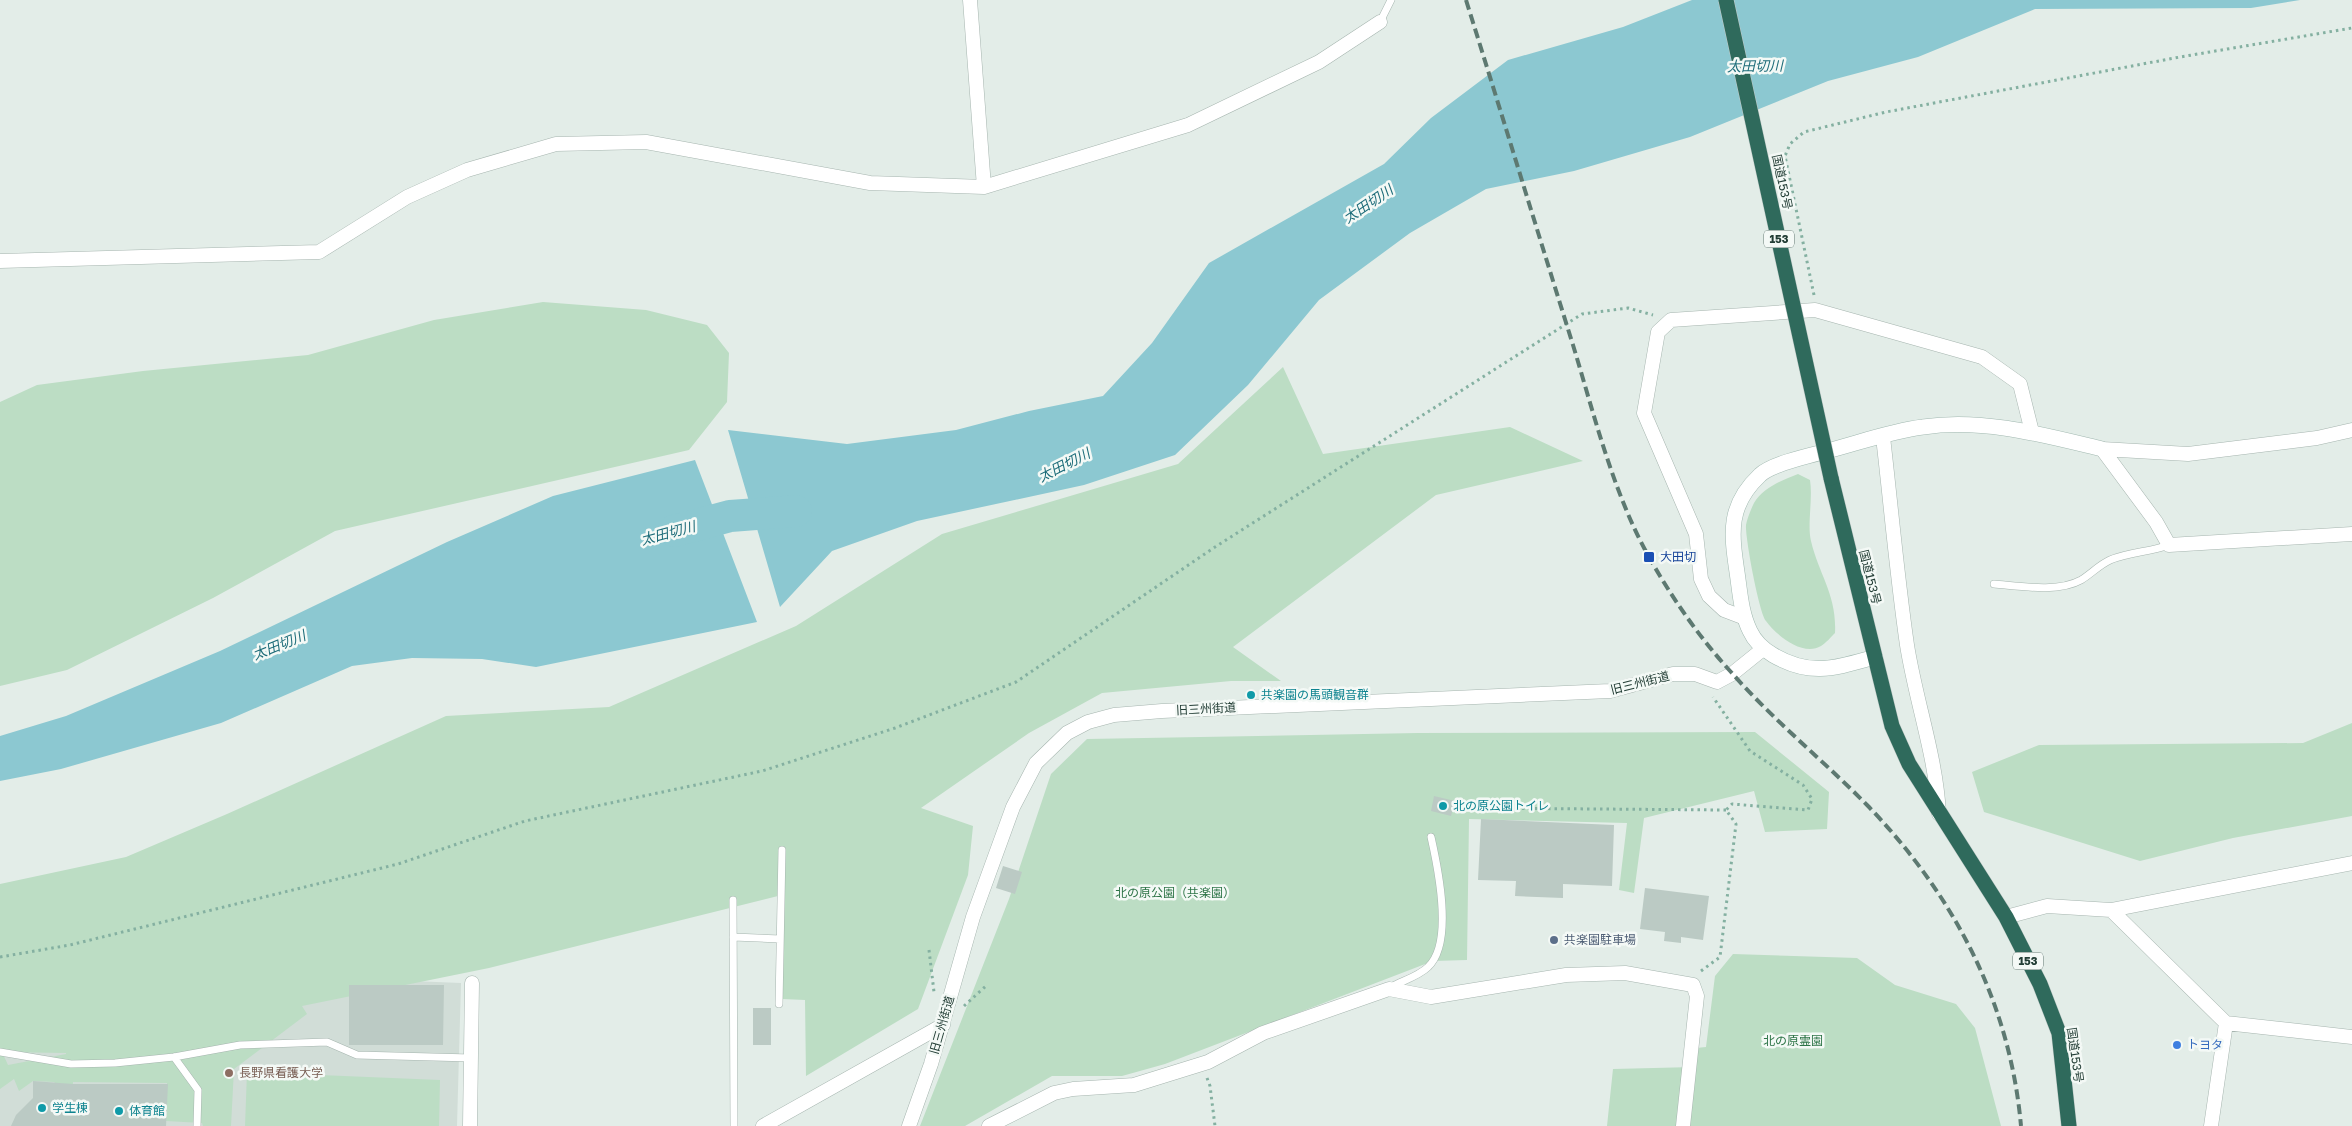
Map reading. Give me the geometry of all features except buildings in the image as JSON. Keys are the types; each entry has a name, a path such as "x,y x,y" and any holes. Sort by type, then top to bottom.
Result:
{"highway":[{"name":"国道153号","path":"1726,0 1831,478 1892,726 1909,764 2006,917 2040,984 2059,1034 2069,1126"}],"street":[{"path":"970,0 984,187"},
{"path":"0,261 319,252 406,197 468,170 556,144 646,142 870,183 984,187 1188,125 1319,62 1380,22"},
{"path":"1745,618 1724,610 1709,596 1701,579 1696,534 1644,413 1658,332 1671,320 1816,310 1982,357 2020,384 2032,432"},
{"path":"1875,657 1839,667 1812,670 1787,664 1763,649 1751,634 1745,618 1733,531 1736,506 1746,490 1761,473 1794,460 1921,427 1956,424 2032,432 2102,449 2188,454 2316,438 2352,430"},
{"path":"1883,437 1907,647 1929,740 1938,790 1939,814"},
{"path":"2102,449 2156,522 2169,545 2352,534"},
{"path":"1717,682 1732,674 1763,649"},
{"name":"旧三州街道","path":"910,1126 943,1025 973,917 1013,807 1036,763 1067,733 1088,722 1114,715 1162,711 1610,691 1673,674 1695,674 1717,682"},
{"path":"2006,917 2047,906 2111,910 2352,863"},
{"path":"2111,910 2226,1023 2352,1037"},
{"path":"989,1126 1054,1093 1073,1089 1134,1085 1200,1064 1263,1033 1388,989 1431,996 1566,975 1624,973 1693,985 1697,996 1683,1126"},
{"path":"470,1126 472,983"},
{"path":"2211,1126 2226,1023"},
{"path":"763,1126 943,1025"}],"lane":[{"path":"1380,22 1391,0"},
{"path":"1994,584 2050,588 2080,581 2108,561 2133,552 2157,549 2169,545"},
{"path":"1388,989 1428,967 1441,946 1440,878 1431,837"},
{"path":"779,1004 782,850"},
{"path":"733,900 734,1126"},
{"path":"733,937 780,939"},
{"path":"0,1052 71,1064 115,1063 174,1057 240,1045 327,1042 357,1055 471,1058"},
{"path":"174,1057 198,1090 197,1126"}],"path":[{"path":"1816,310 1814,292 1785,156 1790,144 1804,132 1916,106 2189,55 2352,28"},
{"path":"0,957 70,945 398,864 525,821 762,770 895,728 1016,682 1215,547 1582,314 1628,308 1671,320"},
{"path":"1470,808 1726,810 1732,804 1808,810 1812,799 1802,785 1750,751 1713,698 1717,682"},
{"path":"1693,985 1702,970 1720,957 1736,824 1726,810"},
{"path":"929,950 935,995"},
{"path":"958,1012 987,985"},
{"path":"1200,1064 1210,1086 1215,1126"}],"shaded area":[{"name":"長野県看護大学","path":"338,978 461,983 457,1126 0,1126 0,1021"}],"green space":[{"path":"543,302 646,310 707,325 729,353 727,402 689,450 335,531 213,598 67,670 0,686 0,402 37,385 143,371 308,355 434,320"},
{"path":"1283,367 1323,454 1510,427 1583,461 1436,495 1233,647 1281,681 1231,681 1102,693 1029,733 921,808 973,826 968,875 918,1009 806,1076 805,1000 782,999 782,895 489,968 302,1006 307,1014 234,1069 231,1126 203,1126 202,1123 166,1121 167,1083 73,1082 72,1101 54,1082 33,1081 19,1091 14,1079 0,1089 0,884 126,857 446,716 609,707 796,626 942,534 1178,464","holes":["2,1052 66,1053 8,1065"]},
{"path":"1798,474 1810,480 1811,541 1830,596 1835,620 1835,633 1823,645 1814,649 1798,647 1790,643 1770,627 1766,621 1756,590 1746,532 1748,517 1754,503 1762,493 1773,485"},
{"path":"2352,723 2352,816 2233,838 2140,861 1984,812 1972,772 2039,745 2303,743"},
{"name":"北の原公園（共楽園）","path":"1755,732 1829,792 1827,829 1765,832 1754,791 1644,818 1634,893 1619,890 1627,823 1469,819 1467,960 1433,961 1165,1064 1122,1076 1052,1076 965,1126 920,1126 1009,899 1051,774 1087,739 1418,733"},
{"name":"北の原霊園","path":"1733,954 1857,958 1895,985 1956,1004 1975,1028 2001,1126 1607,1126 1613,1069 1694,1067 1696,1048 1706,1047 1715,976"},
{"path":"247,1072 440,1080 439,1126 245,1126"}],"water":[{"path":"1692,0 2300,0 2251,8 2035,9 1918,57 1828,81 1690,137 1574,171 1486,189 1410,233 1319,300 1248,385 1175,455 1084,485 917,521 832,551 780,607 728,430 847,444 956,430 1029,411 1103,396 1152,343 1209,263 1384,164 1431,118 1508,60 1623,27"},
{"path":"695,460 757,622 536,667 482,659 412,658 352,666 221,723 61,769 0,781 0,736 66,716 220,651 447,542 553,496"}],"waterway":[{"name":"太田切川","path":"674,531 730,516 796,511"}],"railway":[{"path":"1466,0 1605,453 1636,532 1667,587 1708,645 1747,690 1869,807 1927,877 1952,914 1973,953 2005,1036 2015,1080 2021,1126"}],"place":[{"name":"大田切","path":"1649,557"},
{"name":"共楽園の馬頭観音群","path":"1251,695"},
{"name":"北の原公園トイレ","path":"1443,806"},
{"name":"共楽園駐車場","path":"1554,940"},
{"name":"トヨタ","path":"2177,1045"},
{"name":"長野県看護大学","path":"229,1073"},
{"name":"学生棟","path":"42,1108"},
{"name":"体育館","path":"119,1111"}]}
